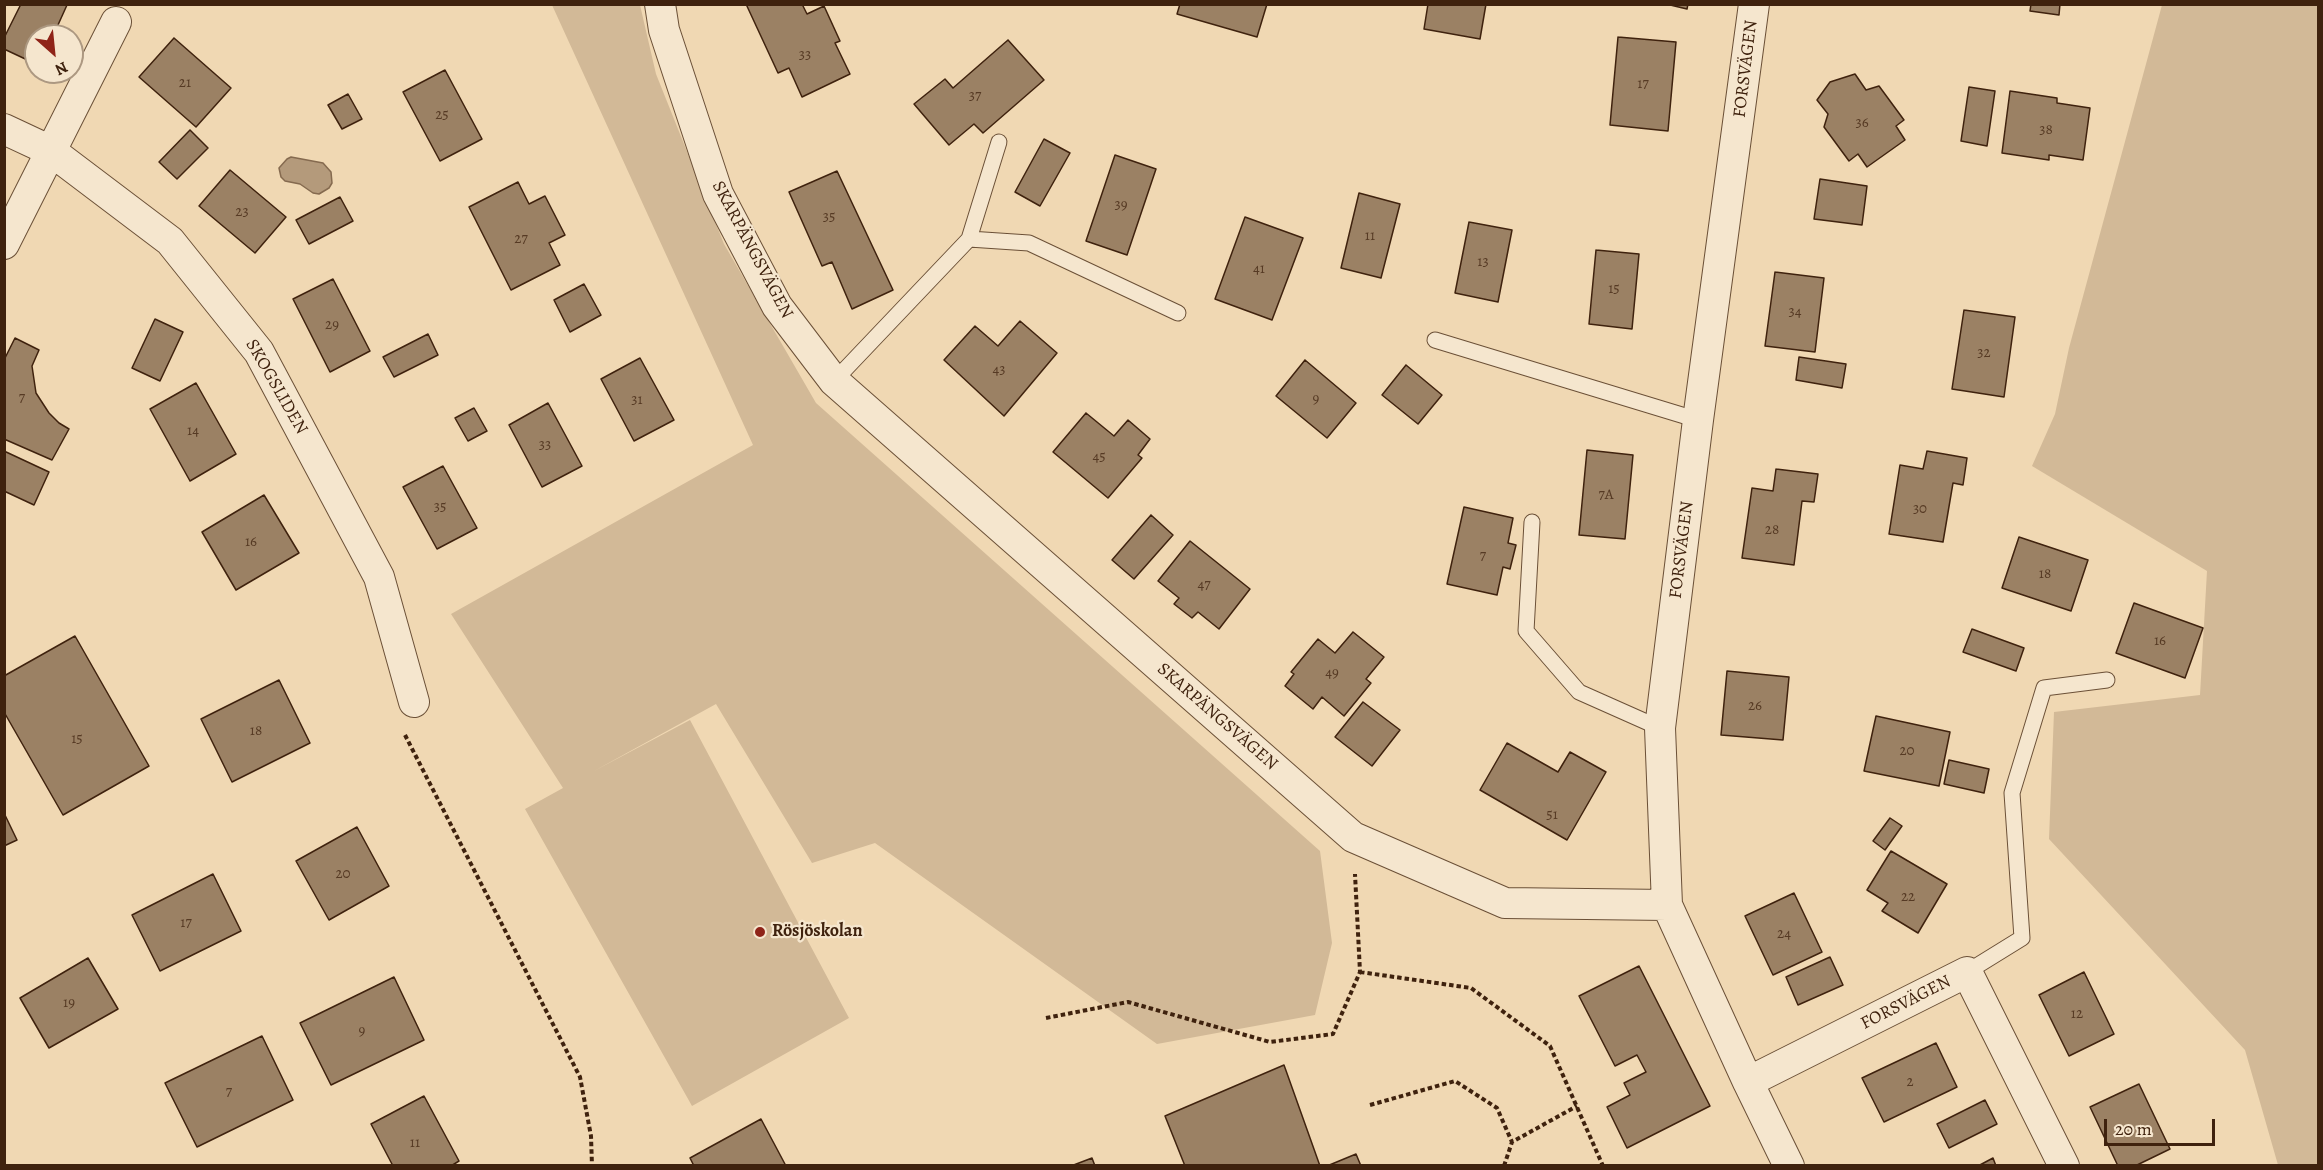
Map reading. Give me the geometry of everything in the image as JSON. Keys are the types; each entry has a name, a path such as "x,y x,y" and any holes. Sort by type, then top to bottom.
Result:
{"street":[{"name":"SKARPÄNGSVÄGEN","path":"660,4 664,30 718,194 777,306 834,381 1353,837 1505,903 1667,905"},
{"name":"FORSVÄGEN","path":"1754,4 1698,420 1660,728 1667,905 1748,1082 1790,1166"},
{"path":"4,244 116,22"},
{"name":"SKOGSLIDEN","path":"4,129 51,152 170,241 259,352 379,577 414,702"},
{"name":"FORSVÄGEN","path":"1748,1082 1967,972 2064,1166"}],"lane":[{"path":"834,381 969,239 999,142"},
{"path":"969,239 1029,243 1178,313"},
{"path":"1435,340 1698,420"},
{"path":"1532,522 1526,631 1579,692 1660,728"},
{"path":"1967,972 2022,938 2012,793 2044,688 2107,680"}],"path":[{"path":"414,702 399,724 580,1077 591,1136 592,1166"},
{"path":"1046,1018 1128,1002 1270,1041 1333,1034 1360,972 1353,837"},
{"path":"1360,972 1471,988 1550,1047 1604,1166"},
{"path":"1370,1105 1455,1081 1497,1108 1512,1142 1504,1166"},
{"path":"1512,1142 1577,1106"}],"shaded area":[{"path":"552,5 640,5 656,74 724,244 816,403 1320,851 1332,943 1315,1015 1157,1044 875,843 812,863 716,704 594,771 690,720 849,1018 692,1106 525,809 563,788 451,614 753,445"},
{"path":"2162,5 2318,5 2318,1165 2278,1165 2245,1050 2049,839 2054,712 2200,695 2207,571 2032,466 2055,414 2069,348"},
{"path":"291,157 323,163 331,172 332,183 329,188 319,194 313,193 300,184 285,181 281,177 279,168"}],"building":[{"path":"21,4 67,5 58,24 24,24 24,58 4,49 4,38"},
{"path":"746,4 802,4 807,14 824,6 840,41 835,43 850,74 802,97 789,68 778,73"},
{"path":"1180,4 1267,4 1257,37 1177,14"},
{"path":"1428,4 1486,4 1480,39 1424,29"},
{"path":"1666,4 1688,4 1687,9"},
{"path":"2031,4 2060,4 2059,15 2030,11"},
{"path":"1618,37 1676,42 1668,131 1610,125"},
{"path":"174,38 231,88 196,127 139,77"},
{"path":"1008,40 1044,80 983,133 974,124 949,145 914,104 945,79 953,88"},
{"path":"445,70 482,139 440,161 403,92"},
{"path":"1855,74 1866,90 1879,86 1904,120 1896,126 1905,140 1867,167 1858,154 1849,161 1824,127 1828,114 1817,100 1830,82"},
{"path":"1969,87 1995,91 1987,146 1961,141"},
{"path":"2010,91 2057,98 2057,103 2090,108 2083,160 2049,155 2049,160 2002,153"},
{"path":"348,94 362,119 342,129 328,105"},
{"path":"190,130 208,148 177,179 159,162"},
{"path":"1044,139 1070,153 1040,206 1015,192"},
{"path":"1115,155 1156,169 1127,255 1086,241"},
{"path":"230,170 286,217 255,253 199,206"},
{"path":"837,171 893,290 852,309 832,262 822,266 789,192"},
{"path":"1820,179 1867,186 1862,225 1814,219"},
{"path":"518,182 529,204 545,196 565,235 549,243 560,265 511,290 469,207"},
{"path":"1359,193 1400,204 1381,278 1341,268"},
{"path":"340,197 353,221 309,244 296,220"},
{"path":"1245,217 1303,238 1272,320 1215,299"},
{"path":"1469,222 1512,230 1498,302 1455,293"},
{"path":"1596,250 1639,254 1632,329 1589,324"},
{"path":"1775,272 1824,278 1815,352 1765,346"},
{"path":"333,279 370,351 330,372 293,299"},
{"path":"584,284 601,315 570,332 554,300"},
{"path":"1964,310 2015,317 2004,397 1952,389"},
{"path":"155,319 183,332 160,381 132,368"},
{"path":"1020,321 1057,353 1004,416 944,360 975,326 998,346"},
{"path":"428,334 438,355 394,377 383,357"},
{"path":"15,338 39,350 32,366 36,393 49,413 69,429 52,460 4,439 4,360"},
{"path":"1799,357 1846,364 1842,388 1796,380"},
{"path":"640,358 674,420 634,441 601,379"},
{"path":"1305,360 1356,403 1327,438 1276,396"},
{"path":"1406,365 1442,395 1418,424 1382,395"},
{"path":"196,383 236,454 190,481 150,409"},
{"path":"548,403 582,466 542,487 509,425"},
{"path":"474,408 487,431 468,441 455,418"},
{"path":"1086,413 1114,436 1128,420 1150,439 1138,455 1142,458 1108,498 1053,452"},
{"path":"1587,450 1633,455 1625,539 1579,535"},
{"path":"4,451 49,472 34,505 4,491"},
{"path":"1927,451 1967,458 1963,485 1953,483 1943,542 1889,534 1900,465 1923,469"},
{"path":"443,466 477,528 437,549 403,487"},
{"path":"1776,469 1818,474 1814,502 1802,501 1794,565 1742,558 1752,488 1773,491"},
{"path":"264,495 299,553 236,590 202,532"},
{"path":"1464,507 1513,518 1508,543 1516,545 1510,569 1503,567 1497,595 1447,584"},
{"path":"1151,515 1173,535 1134,579 1112,560"},
{"path":"2019,537 2088,560 2071,611 2002,588"},
{"path":"1190,541 1250,589 1219,629 1198,612 1192,618 1174,604 1179,598 1158,581"},
{"path":"2134,603 2203,628 2185,678 2116,653"},
{"path":"1972,629 2024,648 2016,671 1963,652"},
{"path":"1353,632 1384,657 1366,679 1371,683 1344,716 1322,697 1313,709 1285,686 1294,674 1291,672 1318,639 1335,653"},
{"path":"75,636 149,766 63,815 4,712 4,676"},
{"path":"1727,671 1789,677 1783,740 1721,735"},
{"path":"279,680 310,743 232,782 201,719"},
{"path":"1363,702 1400,730 1372,766 1335,737"},
{"path":"1876,716 1950,732 1939,786 1864,771"},
{"path":"1507,743 1558,772 1570,752 1606,772 1567,840 1480,790"},
{"path":"1949,760 1989,769 1984,793 1944,784"},
{"path":"4,813 17,840 4,846"},
{"path":"1890,818 1902,826 1885,850 1873,841"},
{"path":"357,827 389,886 329,920 296,861"},
{"path":"1891,851 1947,884 1918,933 1882,911 1888,903 1867,890"},
{"path":"213,874 241,931 160,971 132,915"},
{"path":"1794,893 1822,952 1773,975 1745,916"},
{"path":"1830,957 1843,985 1798,1005 1786,977"},
{"path":"88,958 118,1009 49,1048 20,998"},
{"path":"1639,966 1710,1106 1627,1148 1607,1107 1630,1095 1624,1083 1646,1072 1637,1055 1615,1066 1579,996"},
{"path":"2084,972 2114,1034 2069,1056 2039,995"},
{"path":"394,977 424,1040 331,1085 300,1023"},
{"path":"262,1036 293,1100 197,1147 165,1083"},
{"path":"1936,1043 1957,1087 1884,1122 1862,1078"},
{"path":"1284,1065 1320,1166 1185,1166 1165,1116"},
{"path":"2139,1084 2170,1149 2135,1166 2118,1166 2090,1107"},
{"path":"424,1096 459,1161 451,1166 393,1166 371,1124"},
{"path":"1985,1100 1997,1124 1949,1148 1937,1124"},
{"path":"761,1119 786,1166 694,1166 690,1158"},
{"path":"1356,1154 1361,1166 1327,1166"},
{"path":"1092,1158 1095,1166 1071,1166"},
{"path":"1993,1158 1996,1166 1978,1166"}],"place":[{"name":"Rösjöskolan","path":"760,932"}]}
